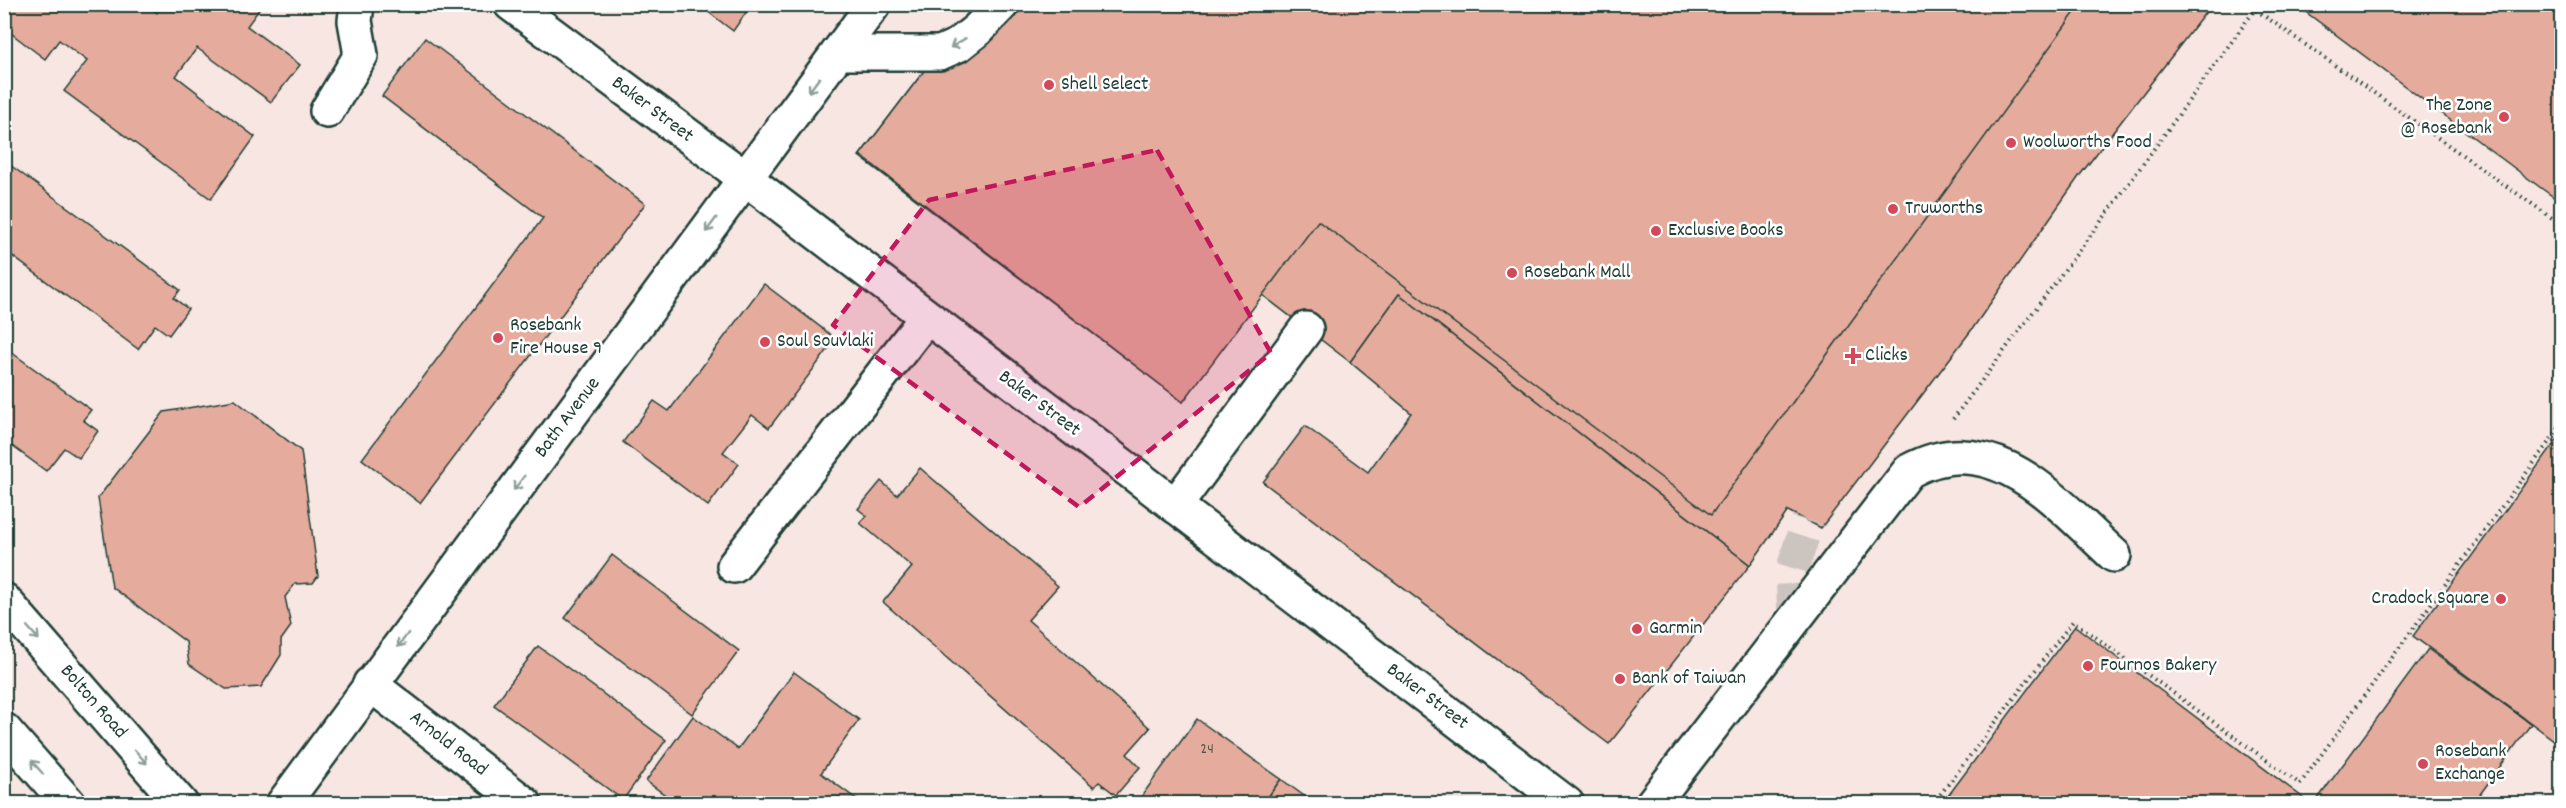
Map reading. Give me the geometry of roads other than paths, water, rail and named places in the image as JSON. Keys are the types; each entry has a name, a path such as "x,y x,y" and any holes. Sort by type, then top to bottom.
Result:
{"street":[{"path":"327,111 361,56 355,21 357,4"},
{"name":"Baker Street","path":"511,4 745,178 1567,804"},
{"name":"Bath Avenue","path":"283,804 874,4"},
{"path":"838,53 940,53 958,45 977,30 1002,4"},
{"path":"734,566 927,318"},
{"path":"1175,506 1306,329"},
{"path":"1652,804 1909,471 1923,463 1931,459 1956,455 1993,463 2024,476 2114,555"},
{"name":"Bolton Road","path":"4,600 181,804"},
{"name":"Arnold Road","path":"370,684 525,804"},
{"path":"4,730 69,804"}],"tunnel":[{"path":"1794,617 1792,571 1808,520"}],"place":[{"name":"Shell Select","path":"1049,85"},
{"name":"The Zone @ Rosebank","path":"2504,117"},
{"name":"Woolworths Food","path":"2011,143"},
{"name":"Truworths","path":"1893,209"},
{"name":"Exclusive Books","path":"1656,231"},
{"name":"Rosebank Mall","path":"1512,273"},
{"name":"Rosebank Fire House 9","path":"498,338"},
{"name":"Soul Souvlaki","path":"765,342"},
{"name":"Clicks","path":"1853,356"},
{"name":"Cradock Square","path":"2501,599"},
{"name":"Garmin","path":"1637,629"},
{"name":"Fournos Bakery","path":"2088,666"},
{"name":"Bank of Taiwan","path":"1620,679"},
{"name":"Rosebank Exchange","path":"2423,764"}]}
